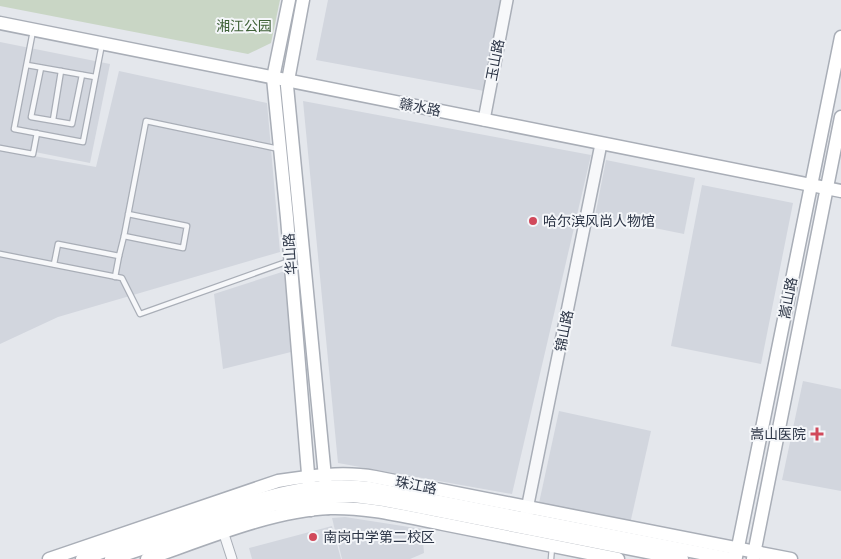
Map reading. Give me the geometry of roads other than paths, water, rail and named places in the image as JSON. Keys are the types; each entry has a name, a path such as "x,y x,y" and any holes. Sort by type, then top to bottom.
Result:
{"main road":[{"name":"华山路","path":"289,0 273,81 309,493"},
{"name":"华山路","path":"303,0 287,83 326,492"},
{"name":"赣水路","path":"0,23 273,81"},
{"name":"赣水路","path":"0,30 484,120 601,146"},
{"name":"嵩山路","path":"735,556 841,37"},
{"name":"赣水路","path":"287,83 826,191 841,197"},
{"name":"嵩山路","path":"754,555 841,117"},
{"name":"赣水路","path":"826,191 841,191"},
{"name":"珠江路","path":"111,559 272,494 326,492 349,486 527,513 735,556 754,555 791,559"},
{"name":"珠江路","path":"49,559 219,517 272,518 309,493 326,492 350,508 553,540 610,555 682,559"},
{"name":"珠江路","path":"82,559 219,517"},
{"name":"珠江路","path":"147,559 219,517"}],"street":[{"name":"玉山路","path":"484,120 507,0"},
{"name":"锦山路","path":"527,513 601,146"},
{"path":"219,517 232,559"}],"lane":[{"path":"32,36 14,129 83,142 100,50"},
{"path":"27,65 95,77"},
{"path":"41,68 32,116 72,124 82,75"},
{"path":"53,120 61,71"},
{"path":"115,277 146,122 280,149"},
{"path":"0,148 33,154 37,133"},
{"path":"124,236 183,248 188,226 128,214"},
{"path":"54,264 58,244 119,256"},
{"path":"0,254 122,278 140,314 290,261"},
{"path":"551,559 553,540"}],"place":[{"name":"哈尔滨风尚人物馆","path":"533,221"},
{"name":"嵩山医院","path":"817,434"},
{"name":"南岗中学第二校区","path":"313,537"}],"park label":[{"name":"湘江公园","path":"244,26"}]}
